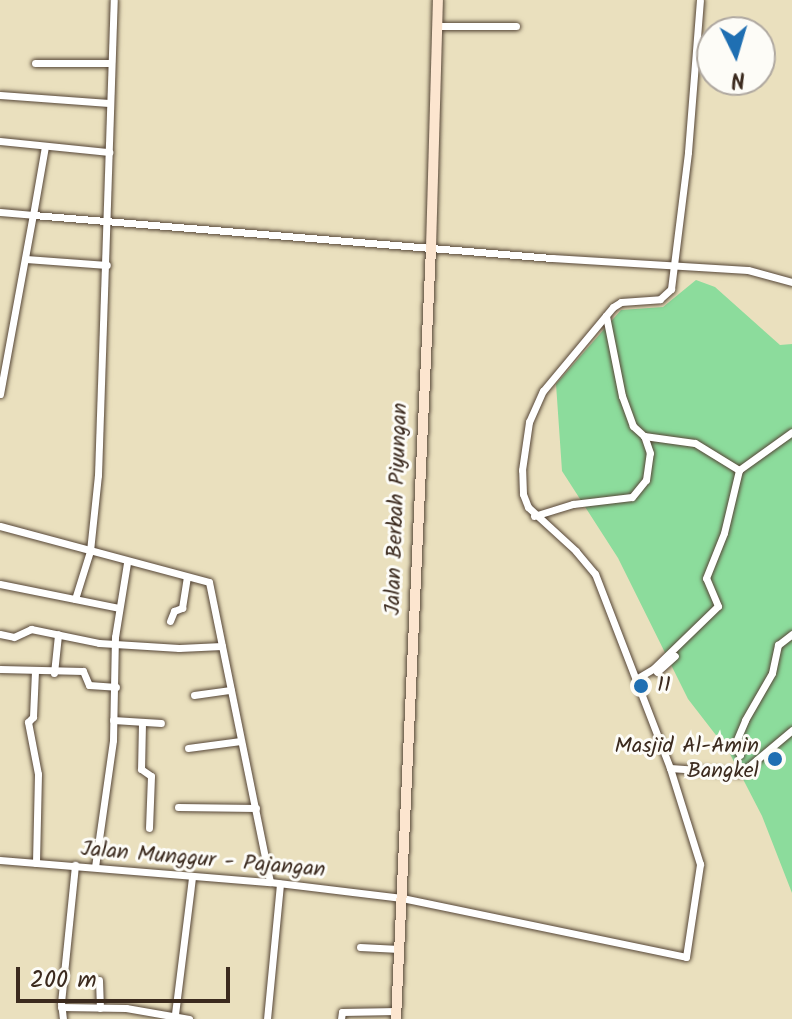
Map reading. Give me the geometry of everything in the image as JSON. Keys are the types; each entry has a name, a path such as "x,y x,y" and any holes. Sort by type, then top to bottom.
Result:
{"street":[{"path":"75,599 90,551 98,475 114,0"},
{"name":"Jalan Berbah Piyungan","path":"397,1015 431,248 438,0"},
{"path":"700,0 671,289 660,299 621,302 543,391 529,422 523,494 534,516 576,551 595,574 670,768 741,773 792,730"},
{"path":"437,26 516,26"},
{"path":"35,63 110,63"},
{"path":"0,95 109,103"},
{"path":"0,141 109,152"},
{"path":"0,394 45,146"},
{"path":"0,212 675,267 748,270 792,282"},
{"path":"26,259 107,265"},
{"path":"606,316 622,396 633,426 644,436 695,443 739,470"},
{"path":"637,682 674,651 718,606 706,578 724,533 739,470 792,432"},
{"path":"534,516 573,504 632,497 639,492 650,462 644,436"},
{"path":"0,526 127,563 209,582 270,882"},
{"path":"95,867 116,687 115,644 127,563"},
{"path":"170,621 174,611 182,608 187,578"},
{"path":"0,584 119,608"},
{"path":"0,634 14,637 31,629 115,644 179,648 222,646"},
{"path":"54,673 58,634"},
{"path":"740,755 735,744 745,720 772,673 778,645 792,634"},
{"path":"637,682 675,656"},
{"path":"0,669 54,673 83,671 89,685 116,687"},
{"path":"35,671 33,717 28,722 38,774 36,863"},
{"path":"194,695 231,690"},
{"path":"113,720 161,723"},
{"path":"142,723 141,769 151,776 149,828"},
{"path":"188,748 241,741"},
{"name":"Jalan Munggur - Pajangan","path":"0,860 270,882 402,898 686,957 700,864 670,768"},
{"path":"178,807 256,808"},
{"path":"63,1019 61,1007 75,865"},
{"path":"175,1014 192,877"},
{"path":"267,1019 280,884"},
{"path":"360,947 399,949"},
{"path":"99,980 100,1008"},
{"path":"61,1007 126,1008 175,1014 189,1019"},
{"path":"126,1008 126,1019"},
{"path":"341,1019 342,1012 397,1015"}],"green space":[{"path":"696,280 715,287 780,345 792,344 792,893 762,816 729,752 688,699 618,558 562,471 556,384 621,310 663,307"}],"place":[{"name":"11","path":"641,686"},
{"name":"Masjid Al-Amin Bangkel","path":"775,759"}]}
